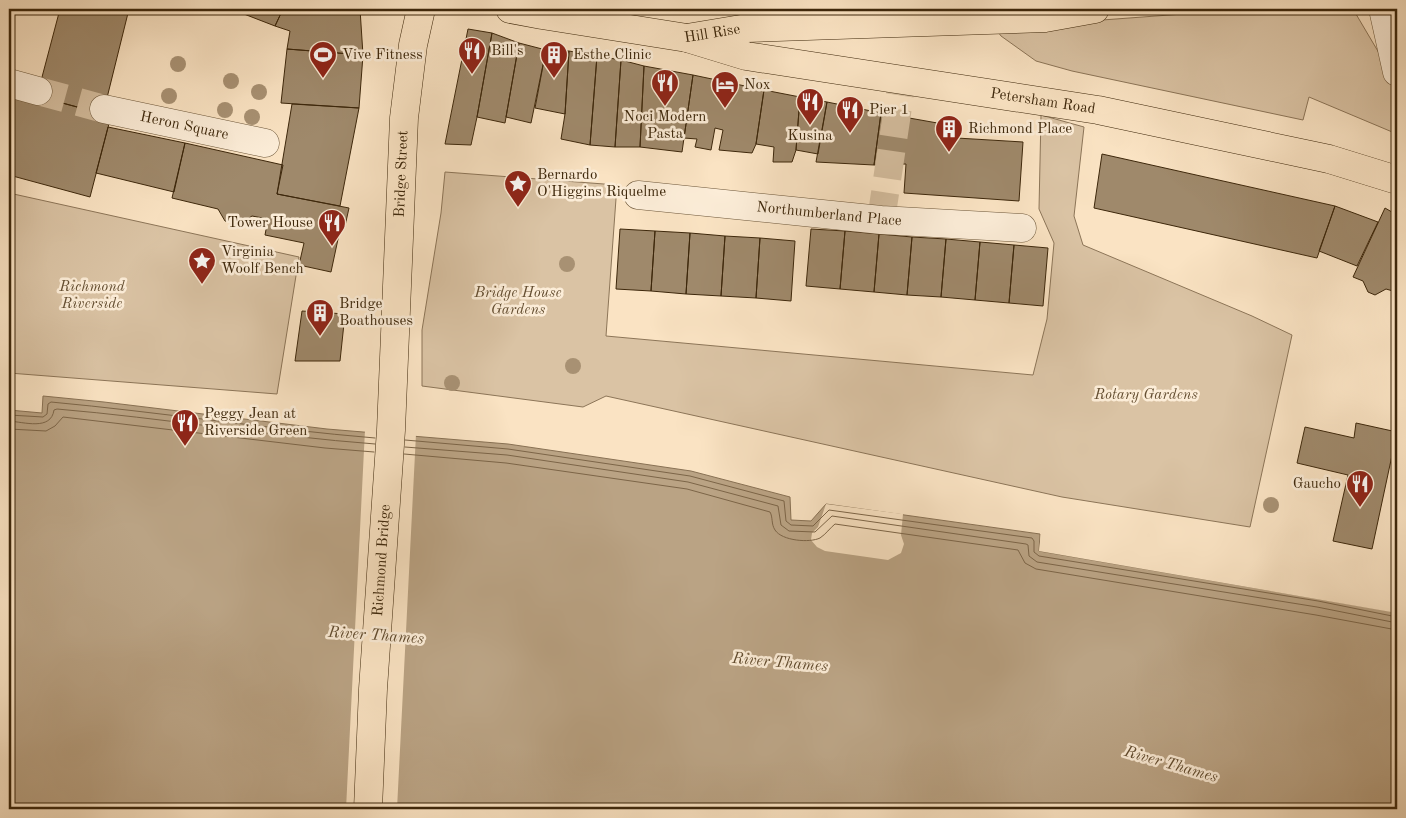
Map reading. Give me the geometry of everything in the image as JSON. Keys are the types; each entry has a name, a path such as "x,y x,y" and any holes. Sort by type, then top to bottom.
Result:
{"main road":[{"name":"Bridge Street","path":"395,341 404,118 413,46 421,9"},
{"name":"Hill Rise","path":"510,9 687,38 831,17 1045,18 1095,9"},
{"name":"Petersham Road","path":"687,38 746,56 1098,110 1329,159 1397,180"},
{"name":"Richmond Bridge","path":"368,809 373,689 391,430 395,341"}],"street":[{"path":"1383,9 1397,72"},
{"name":"Heron Square","path":"104,110 265,143"},
{"name":"Northumberland Place","path":"638,196 881,220 1022,228"}],"green space":[{"path":"1250,9 1353,9 1379,53 1397,91 1397,134 1309,97 1303,120 1072,71 1036,61 1001,36 995,28"},
{"name":"Rotary Gardens","path":"1041,115 1084,127 1074,216 1083,245 1252,316 1292,335 1250,527 1062,497 606,396 583,407 422,386 422,330 441,213 445,172 617,185 606,336 1033,375 1047,319 1054,243 1039,209"},
{"name":"Richmond Riverside","path":"9,193 299,257 277,394 9,373"}],"water":[{"name":"River Thames","path":"43,396 327,429 508,444 691,471 790,497 791,520 811,521 826,504 1040,534 1039,551 1397,612 1397,809 9,809 9,410 42,413"}],"pier":[{"path":"365,430 416,434 397,809 346,809"},
{"path":"826,504 903,514 901,535 904,544 901,553 888,560 825,551 817,547 811,540 812,533 818,527"},
{"path":"1041,532 1043,534 1041,549 1319,594 1397,609 1397,613 1039,551"}],"building":[{"path":"60,9 129,9 103,114 37,96"},
{"path":"231,9 283,9 275,26"},
{"path":"283,9 360,9 363,55 287,49 290,31 275,26"},
{"name":"Bill's","path":"468,29 492,33 477,117 471,145 445,144"},
{"path":"492,33 519,43 505,123 477,117"},
{"path":"519,43 546,50 531,123 506,117"},
{"name":"Vive Fitness","path":"287,49 363,55 359,108 281,103"},
{"name":"Esthe Clinic","path":"546,50 569,51 565,114 535,108"},
{"path":"569,51 597,56 590,145 561,139 565,114"},
{"path":"597,56 621,60 615,147 590,145"},
{"path":"621,60 644,66 640,147 615,147"},
{"name":"Noci Modern Pasta","path":"644,66 693,75 682,152 640,147"},
{"name":"Nox","path":"693,75 764,90 756,144 752,153 719,150 723,130 715,128 711,150 695,147 697,139 684,138"},
{"path":"9,89 111,116 90,197 9,175"},
{"path":"764,90 800,97 796,150 792,162 773,162 774,147 756,144"},
{"name":"Kusina","path":"800,97 827,102 818,154 796,150"},
{"name":"Pier 1","path":"827,102 881,113 874,165 816,162"},
{"path":"292,104 359,108 340,206 277,194"},
{"name":"Richmond Place","path":"881,113 943,124 940,137 1023,142 1019,201 904,193 906,164 874,165"},
{"path":"108,127 185,143 174,192 96,173"},
{"path":"185,143 283,165 277,194 349,208 345,226 341,225 331,272 299,265 304,243 265,235 268,219 252,216 240,224 225,221 218,209 172,198"},
{"path":"1102,154 1335,206 1317,258 1094,208"},
{"path":"1335,206 1378,222 1357,266 1319,251"},
{"path":"1385,208 1397,215 1397,300 1393,291 1386,289 1375,295 1368,292 1363,281 1353,277"},
{"path":"620,229 655,231 651,291 616,289"},
{"path":"811,229 845,231 840,289 806,286"},
{"path":"655,231 690,233 686,294 651,291"},
{"path":"845,231 879,234 874,292 840,289"},
{"path":"690,233 725,236 721,296 686,294"},
{"path":"879,234 912,237 907,295 874,292"},
{"path":"725,236 760,238 756,298 721,296"},
{"path":"912,237 946,239 941,297 907,295"},
{"path":"760,238 795,241 791,301 756,298"},
{"path":"946,239 980,242 975,300 941,297"},
{"path":"980,242 1014,245 1009,303 975,300"},
{"path":"1014,245 1048,248 1043,306 1009,303"},
{"name":"Bridge Boathouses","path":"302,311 345,314 340,361 295,361"},
{"name":"Gaucho","path":"1356,423 1397,432 1372,549 1333,541 1348,475 1297,463 1305,427 1354,438"}],"tunnel":[{"path":"881,220 902,80"},
{"path":"38,91 104,109"}],"place":[{"name":"Bill's","path":"472,75"},
{"name":"Vive Fitness","path":"323,79"},
{"name":"Esthe Clinic","path":"554,79"},
{"name":"Noci Modern Pasta","path":"665,107"},
{"name":"Nox","path":"725,109"},
{"name":"Kusina","path":"810,126"},
{"name":"Pier 1","path":"850,134"},
{"name":"Richmond Place","path":"949,153"},
{"name":"Bernardo O'Higgins Riquelme","path":"518,208"},
{"name":"Tower House","path":"332,247"},
{"name":"Virginia Woolf Bench","path":"202,285"},
{"name":"Bridge Boathouses","path":"320,337"},
{"name":"Peggy Jean at Riverside Green","path":"185,447"},
{"name":"Gaucho","path":"1360,508"}],"park label":[{"name":"Bridge House Gardens","path":"518,302"}]}
